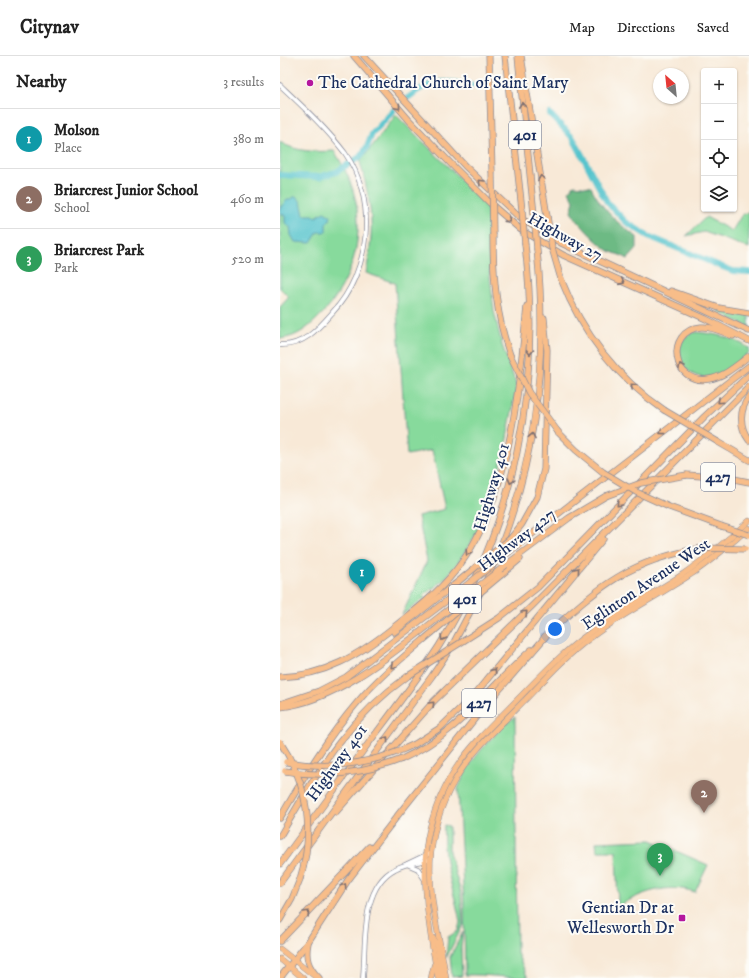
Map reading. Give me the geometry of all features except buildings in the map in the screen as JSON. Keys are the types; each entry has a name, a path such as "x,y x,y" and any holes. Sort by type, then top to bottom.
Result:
{"highway":[{"name":"Highway 27","path":"354,56 409,120 457,170 521,230 564,255 706,319 749,342"},
{"name":"Highway 27","path":"364,56 465,166 516,214 556,240 749,331"},
{"path":"489,56 495,294 503,333 510,355 529,393 558,432 582,456 603,472 636,492 669,507 749,535"},
{"name":"Highway 401","path":"280,864 409,689 439,645 460,608 485,555 500,515 512,474 525,412 530,346 530,285 505,56"},
{"path":"519,56 552,248 561,279 575,311 601,351 629,383 664,410 749,460"},
{"name":"Highway 401","path":"313,838 442,661 466,622 487,579 514,508 532,436 541,364 541,300 538,250 519,56"},
{"path":"632,276 719,308 749,313"},
{"path":"280,677 299,676 323,670 346,661 369,646 440,589 470,550 492,503 508,445 518,395 530,285"},
{"path":"280,680 316,676 336,670 355,660 454,585 511,538 522,524 537,498 544,469 547,341 541,300"},
{"path":"749,342 715,329 701,328 689,331 681,338 677,346 676,354 679,364 686,374 695,379 704,380 723,374 749,356"},
{"path":"280,704 315,693 346,677 749,366"},
{"path":"280,836 325,761 342,736 372,704 408,676 499,618 538,587 704,417 749,375"},
{"path":"313,838 434,701 749,387"},
{"path":"749,397 743,408 741,420 743,430 749,440"},
{"name":"Highway 427","path":"280,707 322,695 348,683 378,664 506,565 576,514 606,496 648,481 687,475 729,478 749,482"},
{"path":"283,762 316,766 346,765 381,757 415,744 440,728 475,694 631,506"},
{"path":"280,818 326,742 356,702 390,669 546,536"},
{"name":"427","path":"283,770 318,775 345,774 371,769 402,759 429,745 459,723 522,658 588,597 615,578 641,565 671,553 703,548 747,549"},
{"path":"280,978 308,942 348,880 398,815 480,712 547,635"},
{"path":"280,742 298,776 307,808 308,842 300,879 292,899 280,920"},
{"path":"280,941 354,865 398,815"},
{"name":"401","path":"280,883 313,838"},
{"path":"308,942 308,963 311,970 318,978"}],"main road":[{"name":"Eglinton Avenue West","path":"446,978 436,943 432,938 430,925 426,884 429,832 445,784 462,757 479,738 576,643 607,621 694,567 749,521"},
{"name":"Eglinton Avenue West","path":"438,978 435,962 437,924 428,857 447,793 465,762 485,738 582,644 612,623 696,571 749,528"},
{"name":"Eglinton Avenue West","path":"436,943 442,978"},
{"path":"282,951 318,978"},
{"path":"280,959 303,978"},
{"path":"431,978 435,962"}],"street":[{"path":"280,85 345,153 354,170 364,203 366,225 362,261 354,283 334,311 310,336 294,343 280,345"},
{"path":"363,978 368,914 372,893 381,879 400,866 428,857"},
{"path":"407,864 418,869 426,884"}],"green space":[{"path":"396,115 487,205 490,276 494,311 502,345 516,384 505,449 488,508 480,528 457,564 443,581 424,595 425,598 402,615 427,561 418,516 445,509 432,450 407,455 395,283 366,273 371,243 371,217 370,205 360,162"},
{"path":"280,142 299,150 334,151 346,171 353,192 357,213 358,234 348,275 337,295 323,313 309,326 293,336 280,339 280,307 289,297 280,288"},
{"path":"574,185 591,187 605,209 637,237 637,249 628,259 609,251 591,236 574,217 571,212 574,201 569,191"},
{"path":"749,211 749,248 704,232 686,236 706,217 732,231 741,216"},
{"path":"718,310 749,315 749,327 718,312"},
{"path":"696,332 717,335 743,344 749,348 749,353 722,373 712,377 701,377 692,373 685,367 681,359 680,350 682,342 687,336"},
{"path":"515,717 517,953 528,978 465,975 464,907 458,788 468,767 481,750 505,724"},
{"path":"444,825 449,826 449,852 461,893 463,925 446,958 448,937 458,931 460,922 444,850"},
{"path":"651,840 708,865 695,892 675,888 655,890 636,897 618,907 616,851 597,851 596,842"},
{"path":"463,932 461,947 462,976 452,977 450,957"}],"water":[{"path":"297,197 301,202 304,215 313,215 316,217 324,212 331,216 326,224 326,232 318,232 311,243 295,242 291,235 290,227 285,223 285,216 280,212 280,208 286,201"}],"waterway":[{"path":"462,80 463,84"},
{"path":"409,97 424,87 438,82 453,82 471,85"},
{"path":"280,175 319,177 336,172 360,157 367,147 372,134 393,111"},
{"path":"550,114 573,138 607,202 626,222 648,236 720,266 733,271 749,272"},
{"path":"682,246 685,251"}],"place":[{"name":"The Cathedral Church of Saint Mary","path":"310,83"},
{"name":"Molson","path":"362,592"},
{"name":"Briarcrest Junior School","path":"704,813"},
{"name":"Briarcrest Park","path":"660,876"},
{"name":"Gentian Dr at Wellesworth Dr","path":"682,918"}]}
